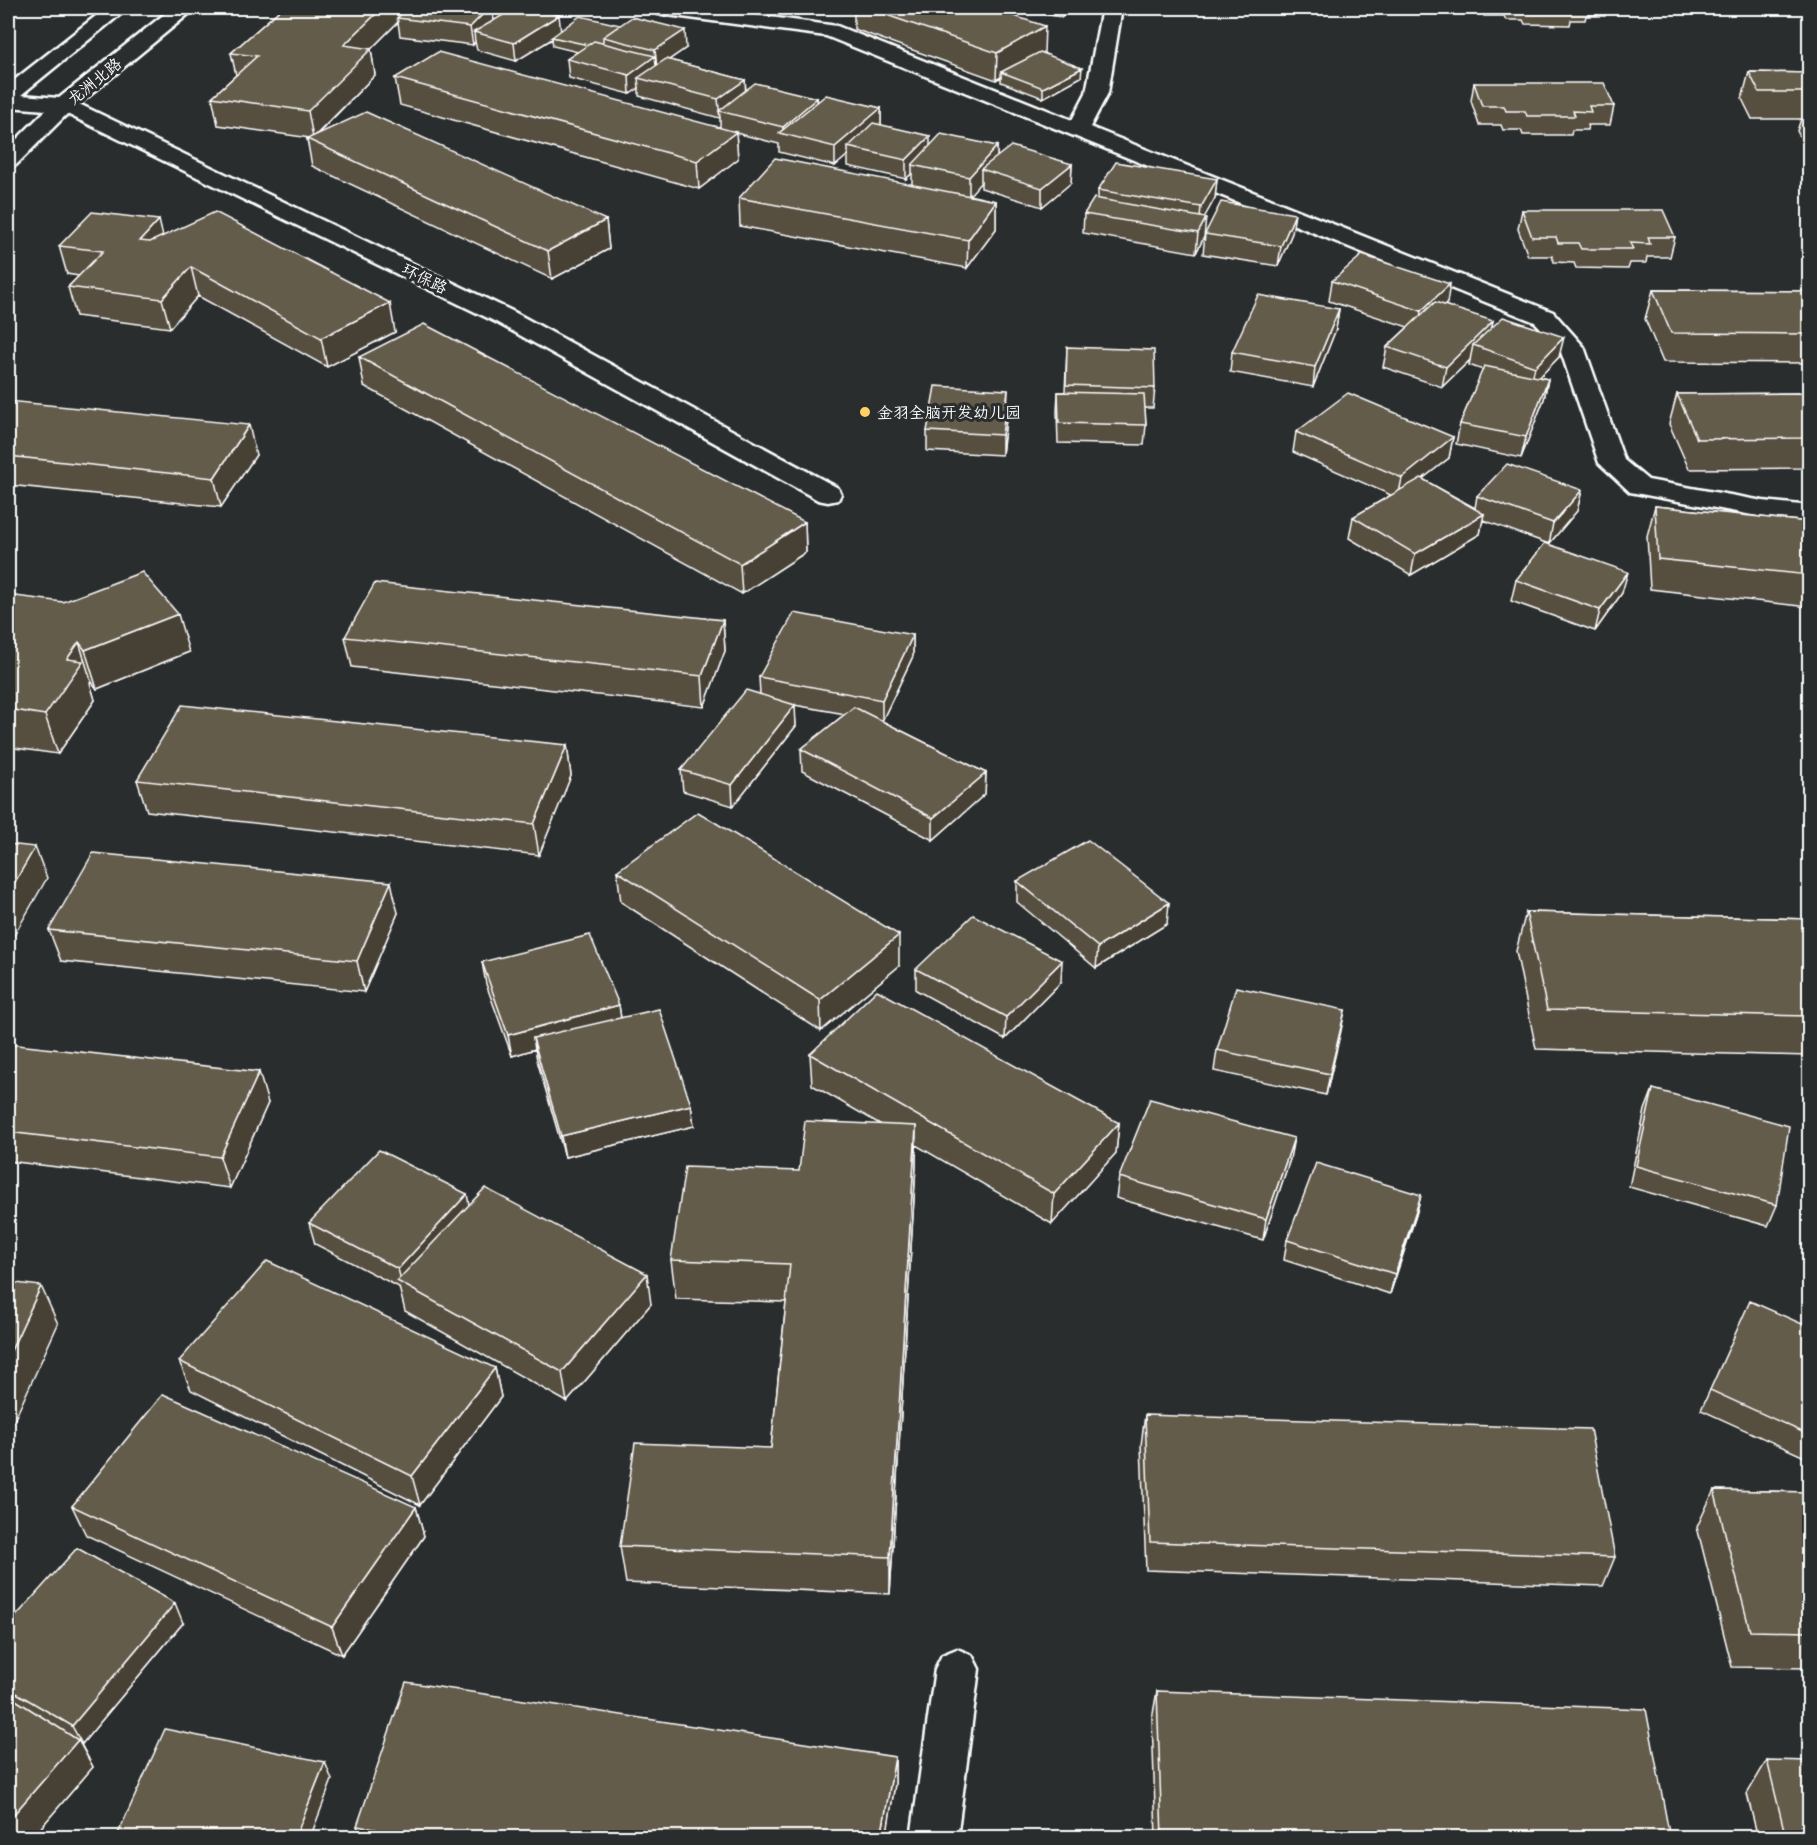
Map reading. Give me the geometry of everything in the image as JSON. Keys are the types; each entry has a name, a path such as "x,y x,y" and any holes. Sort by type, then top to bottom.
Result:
{"street":[{"path":"8,95 118,8"},
{"name":"龙洲北路","path":"8,160 64,105 184,8"},
{"path":"659,8 830,30 1079,128 1544,317 1572,346 1612,463 1639,486 1763,509 1809,514"},
{"path":"1079,128 1097,93 1112,8"},
{"name":"环保路","path":"8,101 64,105 505,317 828,494"},
{"path":"934,1838 957,1669"}],"building":[{"path":"282,8 382,8 344,45 371,49 308,111 212,97 257,56 231,53"},
{"path":"408,8 489,8 470,27 397,18"},
{"path":"515,8 532,8 559,15 514,43 474,32"},
{"path":"866,8 989,8 1045,26 997,53"},
{"path":"580,16 620,25 603,37 602,43 594,41 588,45 552,37"},
{"path":"632,17 685,30 655,50 603,37"},
{"path":"594,41 655,56 629,75 567,59"},
{"path":"438,52 736,132 697,161 395,78"},
{"path":"1040,52 1082,68 1043,88 1001,72"},
{"path":"666,59 745,80 718,99 638,78"},
{"path":"1749,72 1809,73 1809,92 1759,92"},
{"path":"755,83 817,98 783,127 719,111"},
{"path":"1474,83 1604,83 1614,106 1589,106 1591,112 1573,111 1575,116 1527,116 1525,111 1506,111 1504,106 1482,106"},
{"path":"826,95 881,108 835,147 779,133"},
{"path":"366,112 606,220 548,251 307,139"},
{"path":"873,123 930,136 906,160 848,147"},
{"path":"941,134 997,146 969,177 912,165"},
{"path":"1011,146 1072,164 1042,188 981,169"},
{"path":"775,158 996,201 968,240 739,198"},
{"path":"1116,162 1217,179 1201,207 1098,190"},
{"path":"1094,198 1206,218 1198,233 1084,214"},
{"path":"1221,202 1295,214 1281,246 1205,234"},
{"path":"1522,210 1663,210 1675,237 1648,237 1650,244 1630,243 1633,249 1581,249 1578,243 1558,243 1556,237 1532,237"},
{"path":"92,212 159,220 140,241 150,242 215,212 390,303 321,338 191,267 162,299 68,287 103,251 59,246"},
{"path":"1362,255 1450,284 1421,311 1332,281"},
{"path":"1653,290 1809,291 1809,334 1671,333"},
{"path":"1258,295 1339,309 1315,367 1232,352"},
{"path":"1435,302 1493,321 1446,367 1387,347"},
{"path":"1503,317 1564,337 1535,367 1473,345"},
{"path":"424,324 805,522 740,564 359,357"},
{"path":"1067,347 1154,350 1155,388 1066,385"},
{"path":"1484,366 1548,379 1526,437 1460,424"},
{"path":"935,386 1008,390 1002,435 927,431"},
{"path":"1058,392 1144,394 1146,425 1059,423"},
{"path":"1348,393 1453,437 1402,478 1296,432"},
{"path":"1809,393 1809,438 1697,439 1677,394"},
{"path":"8,401 249,425 214,478 8,456"},
{"path":"1507,464 1582,490 1553,523 1477,496"},
{"path":"1421,478 1484,514 1415,554 1353,517"},
{"path":"1655,506 1809,522 1809,575 1658,559"},
{"path":"1545,543 1628,572 1600,610 1516,580"},
{"path":"142,572 178,614 85,650 79,642 67,659 83,661 45,715 8,709 8,595 63,602"},
{"path":"375,583 723,620 702,676 345,637"},
{"path":"794,613 913,635 882,700 759,677"},
{"path":"746,690 795,705 732,785 681,770"},
{"path":"182,705 567,745 534,824 137,780"},
{"path":"854,707 986,773 933,818 801,749"},
{"path":"698,812 899,935 820,1000 617,871"},
{"path":"1088,840 1169,903 1098,947 1017,881"},
{"path":"8,844 35,847 8,894"},
{"path":"93,853 391,882 357,961 49,930"},
{"path":"1526,912 1809,919 1809,1016 1547,1010"},
{"path":"973,915 1062,961 1006,1017 916,969"},
{"path":"590,935 619,1005 508,1035 482,962"},
{"path":"1236,987 1345,1010 1330,1074 1217,1050"},
{"path":"877,990 1119,1123 1054,1194 810,1054"},
{"path":"659,1009 691,1105 561,1136 533,1038"},
{"path":"8,1044 259,1072 220,1157 8,1132"},
{"path":"1653,1089 1789,1126 1777,1205 1636,1166"},
{"path":"1150,1099 1294,1138 1266,1219 1119,1177"},
{"path":"805,1121 916,1126 890,1557 620,1546 635,1443 771,1448 790,1264 671,1260 685,1167 799,1171"},
{"path":"379,1150 467,1194 398,1269 309,1223"},
{"path":"1316,1163 1421,1195 1395,1274 1287,1240"},
{"path":"485,1188 647,1274 562,1372 397,1281"},
{"path":"267,1261 495,1368 412,1476 179,1361"},
{"path":"8,1282 41,1286 8,1357"},
{"path":"1750,1301 1809,1327 1809,1435 1710,1390"},
{"path":"163,1394 416,1507 332,1627 72,1506"},
{"path":"1145,1415 1590,1429 1615,1557 1150,1542"},
{"path":"1714,1490 1809,1492 1809,1632 1750,1631"},
{"path":"77,1548 175,1603 72,1726 8,1688 8,1625"},
{"path":"406,1682 895,1757 881,1838 427,1838 357,1826"},
{"path":"1157,1691 1646,1709 1670,1838 1162,1838"},
{"path":"8,1695 78,1740 8,1821"},
{"path":"165,1729 325,1762 295,1838 116,1838"},
{"path":"1767,1760 1809,1761 1809,1838 1786,1838"}],"place":[{"name":"金羽全脑开发幼儿园","path":"865,412"}]}
